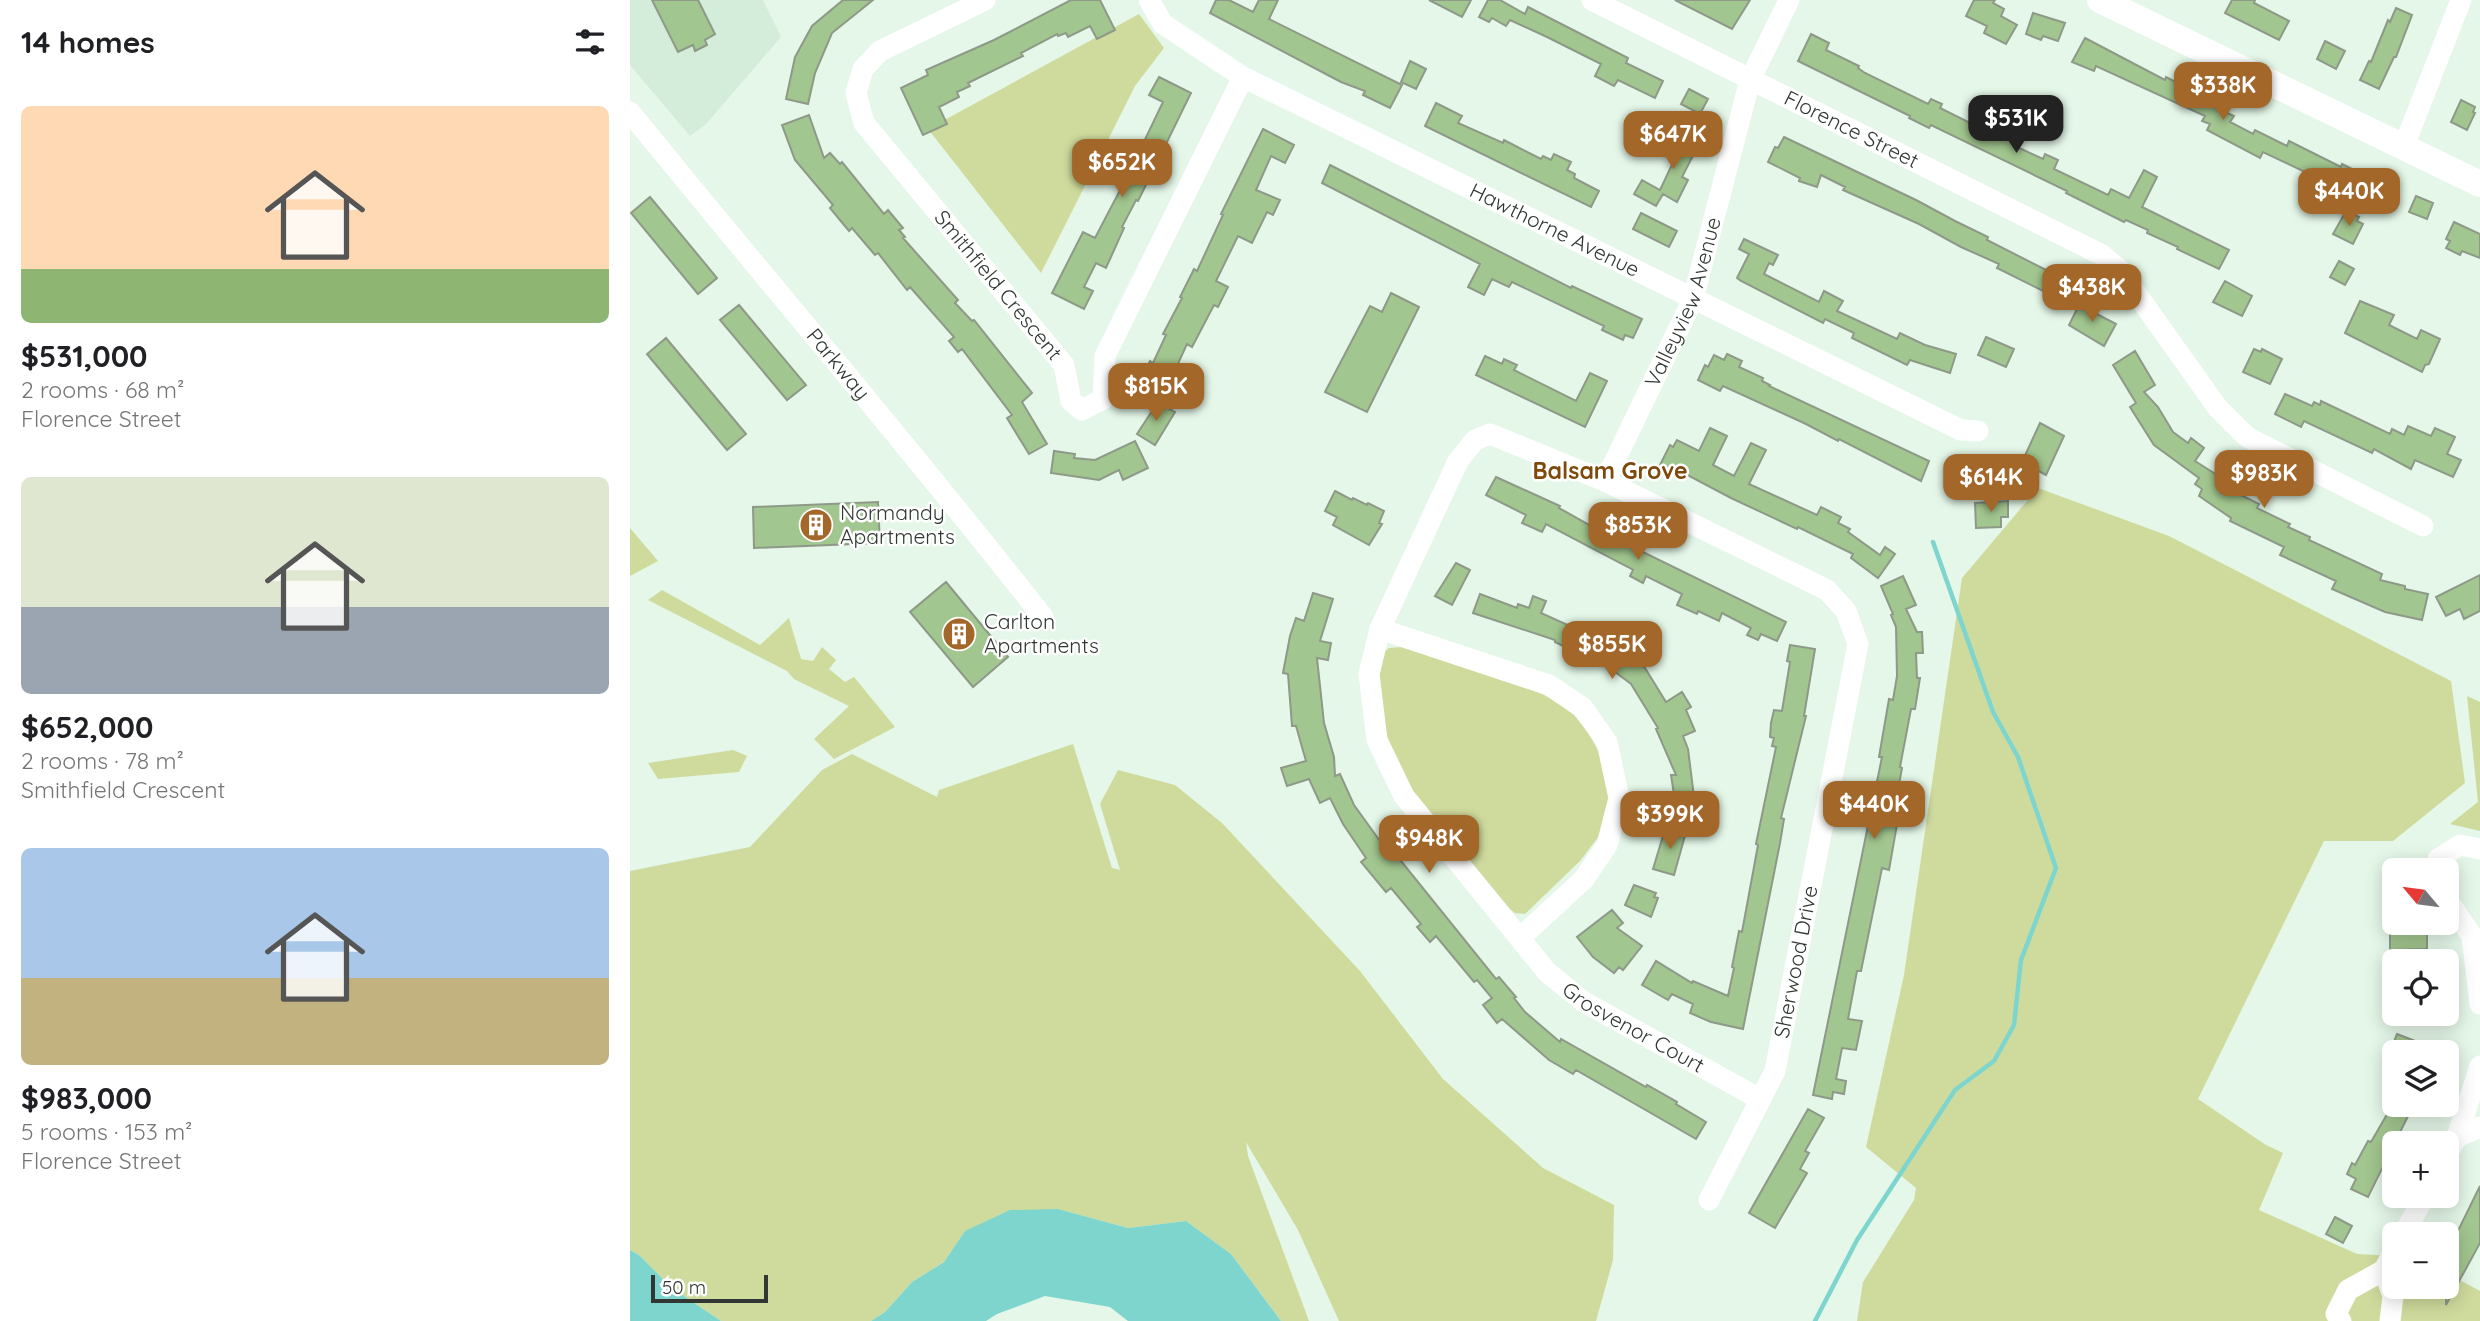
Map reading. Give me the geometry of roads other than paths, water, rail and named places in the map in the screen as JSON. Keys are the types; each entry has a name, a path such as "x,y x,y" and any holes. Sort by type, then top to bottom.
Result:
{"main road":[{"path":"2100,0 2480,184"}],"street":[{"name":"Smithfield Crescent","path":"985,0 880,51 863,69 856,93 864,123 1064,365 1071,401 1082,410 1103,399 1105,356 1243,77"},
{"name":"Hawthorne Avenue","path":"1149,0 1163,24 1243,77 1961,430 1978,431"},
{"name":"Florence Street","path":"1592,0 2102,255 2119,269 2217,407 2247,437 2423,526"},
{"name":"Valleyview Avenue","path":"1605,481 1693,299 1751,80 1789,0"},
{"path":"2404,146 2460,0"},
{"name":"Parkway","path":"630,112 869,400 1043,617"},
{"name":"Sherwood Drive","path":"1490,434 1605,481 1827,590 1846,611 1858,644 1775,1071 1709,1200"},
{"name":"Grosvenor Court","path":"1490,434 1475,440 1458,461 1380,629 1370,674 1377,740 1404,796 1547,972 1584,1002 1760,1099"},
{"path":"1380,629 1549,685 1583,708 1607,742 1619,798 1608,845 1584,879 1520,938"},
{"path":"2440,858 2460,845 2480,849"},
{"path":"2459,911 2476,929 2480,1004"},
{"path":"2457,1131 2480,1066"},
{"path":"2459,1142 2480,1128"},
{"path":"2341,1321 2336,1314 2348,1290 2382,1266"},
{"path":"2389,1321 2393,1299"}],"water":[{"path":"1058,1209 1128,1228 1186,1221 1231,1254 1281,1321 1128,1321 1110,1307 1045,1296 997,1314 986,1321 871,1321 885,1312 912,1282 944,1262 965,1231 1010,1210"},
{"path":"630,1250 639,1255 672,1288 721,1321 630,1321"}],"waterway":[{"path":"1815,1321 1857,1240 1955,1090 1994,1061 2014,1025 2021,960 2056,868 2018,757 1993,712 1933,542"}],"place":[{"name":"Normandy Apartments","path":"816,525"},
{"name":"Carlton Apartments","path":"959,634"}],"district":[{"name":"Balsam Grove","path":"1610,471"}]}
